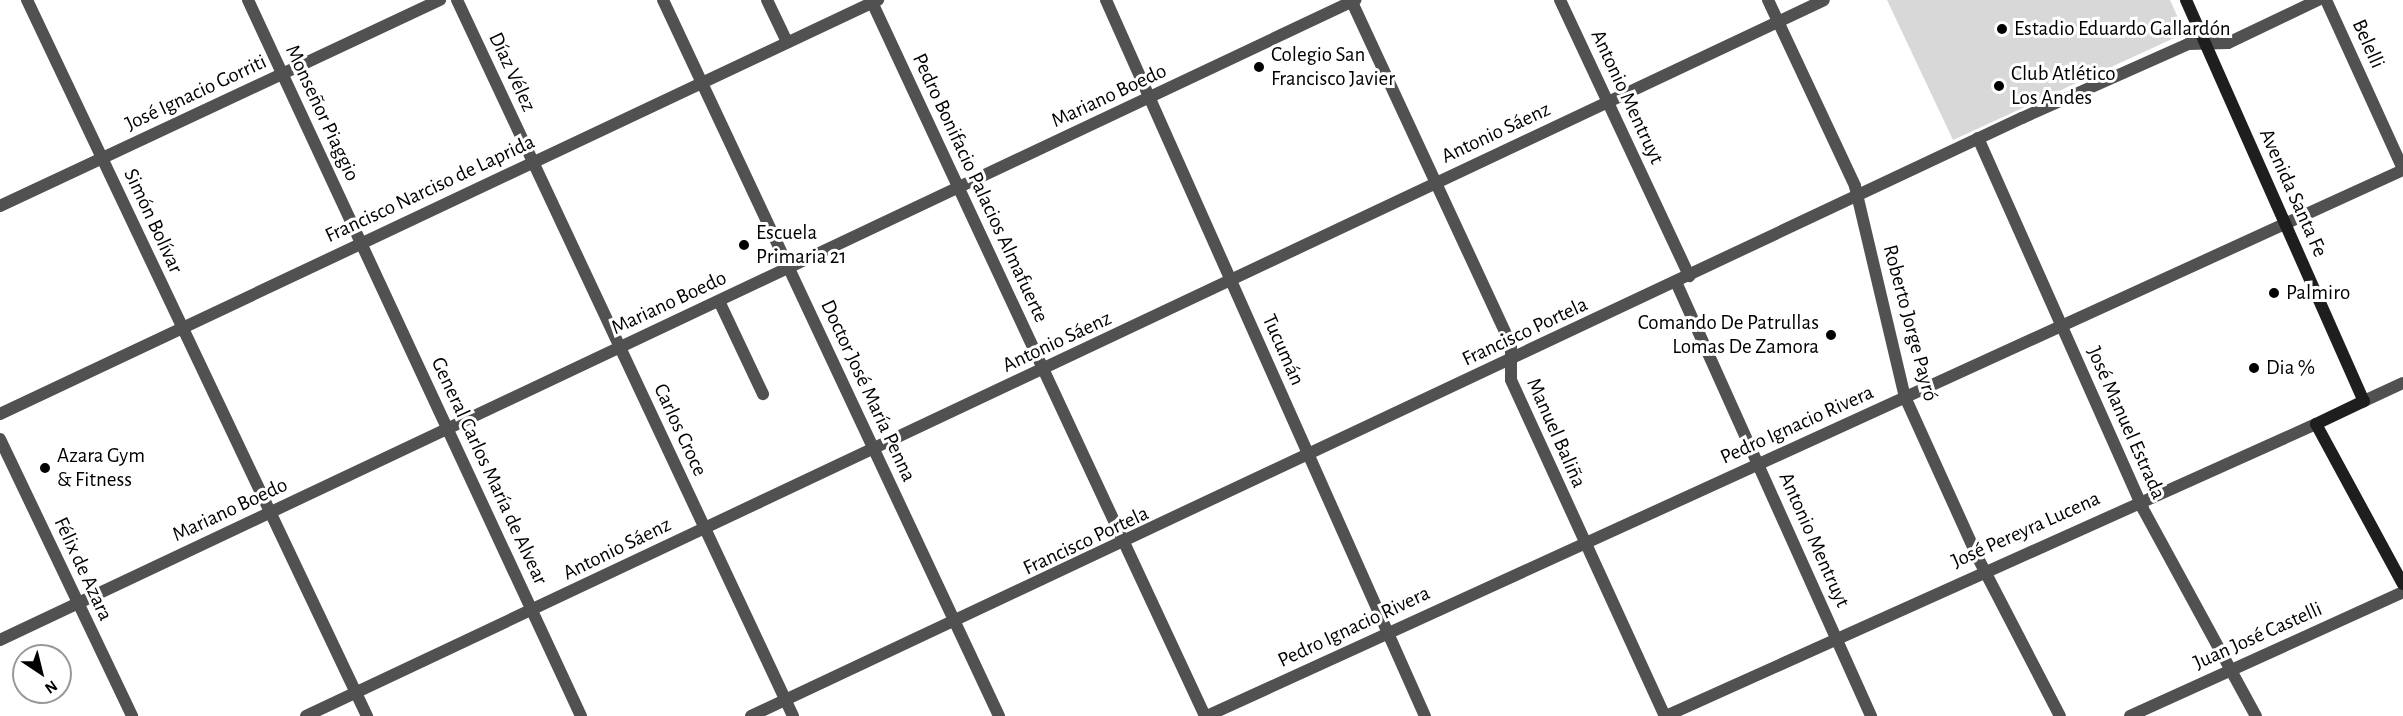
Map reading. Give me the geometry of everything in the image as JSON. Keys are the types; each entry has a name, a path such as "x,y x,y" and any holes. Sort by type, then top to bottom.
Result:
{"main road":[{"name":"Avenida Santa Fe","path":"2186,0 2364,401"},
{"name":"José Pereyra Lucena","path":"2316,424 2364,401"},
{"path":"2316,424 2403,584"}],"street":[{"name":"Simón Bolívar","path":"27,0 367,716"},
{"name":"Monseñor Piaggio","path":"248,0 361,243"},
{"name":"José Ignacio Gorriti","path":"0,206 440,0"},
{"name":"Díaz Vélez","path":"457,0 533,161"},
{"name":"Doctor José María Penna","path":"663,0 999,716"},
{"path":"767,0 787,42"},
{"name":"Tucumán","path":"1106,0 1425,716"},
{"name":"Mariano Boedo","path":"0,640 1149,99 1352,0"},
{"name":"Manuel Baliña","path":"1352,0 1511,344 1510,380 1583,543 1665,716"},
{"name":"Antonio Mentruyt","path":"1560,0 1689,276"},
{"name":"Roberto Jorge Payró","path":"1768,0 1858,195 1905,397 1984,569 2060,716"},
{"name":"Antonio Sáenz","path":"306,716 1231,282 1436,182 1824,0"},
{"name":"Francisco Portela","path":"751,716 957,623 1978,138 2188,44 2228,43 2318,0"},
{"name":"Belelli","path":"2326,0 2403,170"},
{"name":"Francisco Narciso de Laprida","path":"0,414 874,1"},
{"name":"Pedro Bonifacio Palacios Almafuerte","path":"874,1 1124,544 1206,716"},
{"name":"José Manuel Estrada","path":"1978,138 2139,502 2256,716"},
{"name":"Carlos Croce","path":"533,161 793,716"},
{"name":"Pedro Ignacio Rivera","path":"1206,716 1759,463 2062,328 2403,170"},
{"name":"General Carlos María de Alvear","path":"361,243 581,716"},
{"name":"Antonio Mentruyt","path":"1677,282 1872,716"},
{"path":"719,301 763,394"},
{"name":"José Pereyra Lucena","path":"2364,401 2403,383"},
{"name":"José Pereyra Lucena","path":"1665,716 1984,569 2316,424"},
{"name":"Félix de Azara","path":"0,439 132,716"},
{"name":"Juan José Castelli","path":"2130,716 2403,592"}],"shaded area":[{"name":"Club Atlético Los Andes","path":"1887,0 2170,0 2185,33 1953,140"}],"place":[{"name":"Estadio Eduardo Gallardón","path":"2002,29"},
{"name":"Colegio San Francisco Javier","path":"1259,67"},
{"name":"Club Atlético Los Andes","path":"1999,86"},
{"name":"Escuela Primaria 21","path":"744,245"},
{"name":"Palmiro","path":"2274,293"},
{"name":"Comando De Patrullas Lomas De Zamora","path":"1831,335"},
{"name":"Dia %","path":"2254,368"},
{"name":"Azara Gym & Fitness","path":"45,468"}]}
